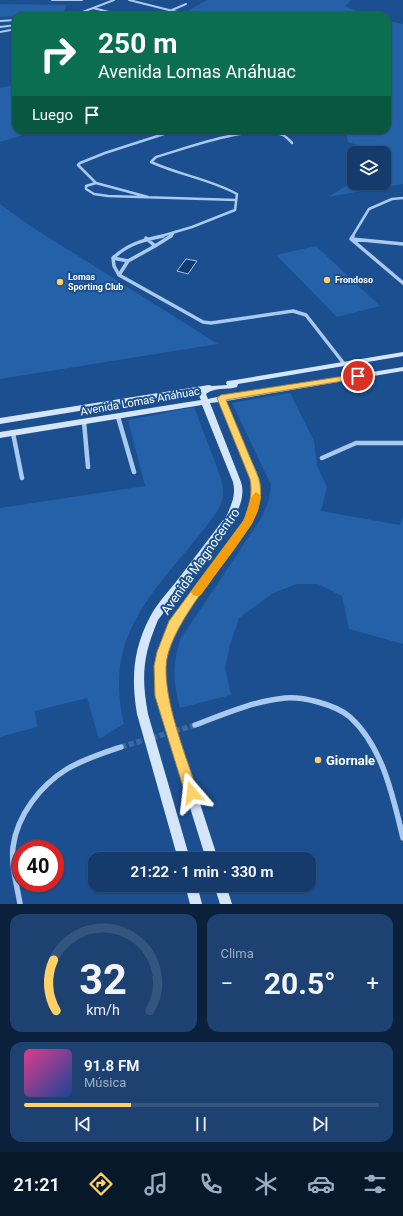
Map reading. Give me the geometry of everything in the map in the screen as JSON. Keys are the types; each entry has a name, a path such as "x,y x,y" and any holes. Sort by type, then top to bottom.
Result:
{"street":[{"path":"52,0 82,0"},
{"path":"82,12 114,0"},
{"path":"129,0 178,12"},
{"path":"172,10 186,4"},
{"path":"93,8 109,12"},
{"path":"0,21 12,20"},
{"path":"0,27 12,26"},
{"path":"0,32 12,30"},
{"path":"148,197 96,183 78,165 105,153 164,134"},
{"path":"113,258 123,248 146,238 176,232 235,210 237,194 225,186 171,171 151,162 156,156 238,134"},
{"path":"280,134 284,135 292,143"},
{"path":"96,183 86,186 86,189 94,194 108,196 236,200"},
{"path":"351,238 369,209 392,199 403,198"},
{"path":"119,275 128,261 176,232"},
{"path":"146,238 155,246"},
{"path":"351,238 403,244"},
{"path":"351,238 403,283"},
{"path":"113,258 128,261"},
{"path":"113,258 114,266 119,275 186,313 207,323 282,312 301,312 306,315 345,365"},
{"name":"Avenida Lomas Anáhuac","path":"0,421 345,365 403,354"},
{"name":"Avenida Lomas Anáhuac","path":"0,435 118,417 221,398 403,369"},
{"path":"206,401 202,396 203,392 209,389 231,387 235,382"},
{"name":"Avenida Magnocentro","path":"210,852 165,710 160,681 162,652 173,625 242,532 249,521 256,500 257,490 255,479 221,398"},
{"name":"Avenida Magnocentro","path":"182,852 139,701 138,672 141,649 154,618 226,525 238,499 239,490 237,482 206,401"},
{"path":"118,417 134,472"},
{"path":"84,422 88,467"},
{"path":"13,433 22,478"},
{"path":"322,458 356,443 403,443"},
{"path":"195,725 259,703 283,698 306,699 330,706 350,717 365,734 390,785 403,838"},
{"path":"20,904 13,857 13,846 19,824 26,811 44,788 66,770 90,758 120,747"},
{"path":"193,892 196,904"},
{"path":"222,892 226,904"}],"shaded area":[{"path":"207,0 351,0 345,6 359,12 186,12"},
{"path":"0,4 67,5 64,12 12,12 12,16 0,17"},
{"path":"391,22 403,24 403,184 391,186 391,158 393,157 391,156 391,146 360,146 348,142 346,134 391,134"},
{"path":"12,85 12,134 26,134 0,142 0,88"},
{"path":"347,185 347,190 368,190 328,197"},
{"name":"Lomas Sporting Club","path":"0,204 32,227 218,344 0,379"},
{"name":"Frondoso","path":"316,246 380,306 337,317 276,255"},
{"path":"186,259 197,261 188,274 177,271"},
{"path":"290,393 314,441 317,466 327,487 321,511 400,525 403,516 403,644 349,629 342,596 318,584 297,584 273,593 239,618 230,645 225,668 231,695 180,708 174,673 176,656 181,638 262,517 269,499 271,485 232,403"},
{"path":"194,407 221,479 223,497 219,508 212,519 149,598 136,619 126,642 120,666 119,693 124,724 99,739 87,698 35,711 37,727 0,737 0,508 145,486 128,420"}],"tunnel":[{"path":"121,747 195,725"}],"slow traffic":[{"path":"197,592 249,521 256,496"}],"place":[{"name":"Frondoso","path":"327,280"},
{"name":"Lomas Sporting Club","path":"60,282"},
{"name":"Giornale","path":"318,760"}],"route":[{"path":"192,793 161,696 160,666 162,652 173,625 181,612 249,521 256,500 257,490 255,479 221,398 358,376"}]}
